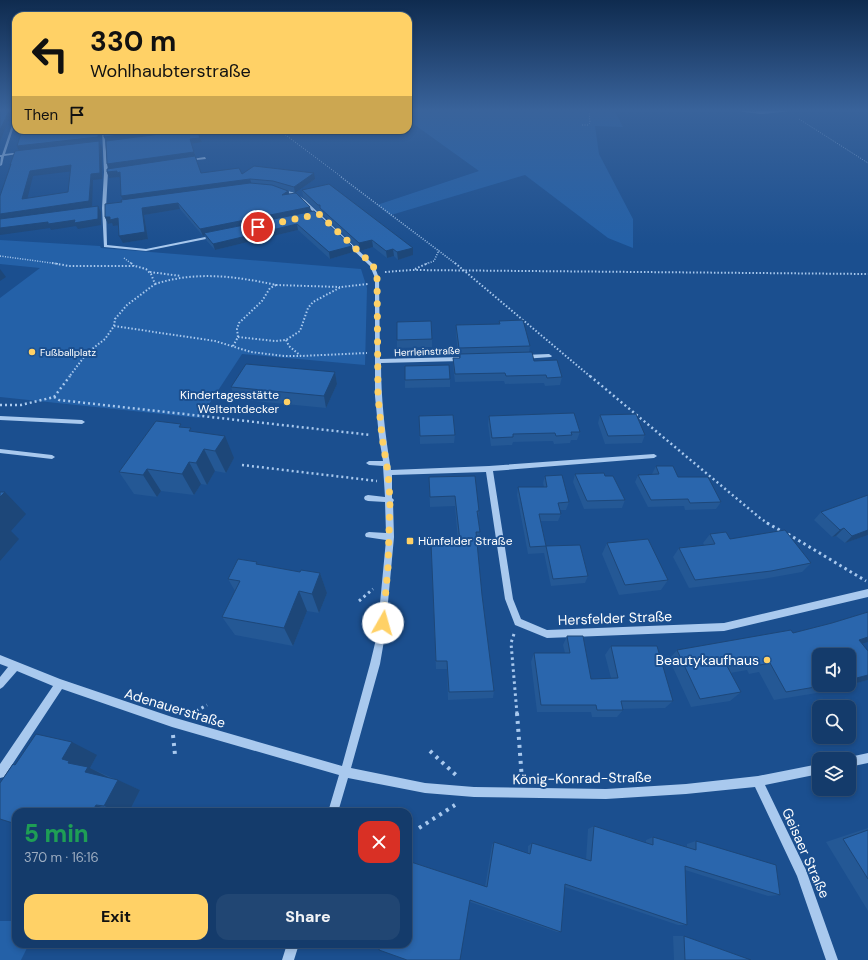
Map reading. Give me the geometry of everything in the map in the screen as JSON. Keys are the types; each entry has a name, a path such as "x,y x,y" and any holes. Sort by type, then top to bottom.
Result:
{"street":[{"path":"0,165 2,156 12,155"},
{"path":"104,155 106,172 104,208 105,246 146,250 220,235"},
{"path":"182,161 205,158"},
{"path":"106,172 114,170"},
{"path":"274,189 299,196 372,264 377,273 378,396 382,437 389,482 390,537 381,635 360,722 334,808"},
{"path":"97,209 112,206"},
{"path":"311,216 319,214"},
{"path":"518,357 549,356"},
{"name":"Herrleinstraße","path":"377,361 471,358"},
{"path":"0,418 82,422"},
{"path":"0,451 52,457"},
{"path":"388,473 490,469 654,456"},
{"path":"369,462 387,464"},
{"path":"490,469 509,599 518,622"},
{"path":"368,498 390,500"},
{"path":"369,535 390,537"},
{"name":"Hersfelder Straße","path":"518,622 547,634 724,627 868,593"},
{"name":"Adenauerstraße","path":"0,659 60,684 172,722 345,772"},
{"path":"0,684 15,666"},
{"path":"0,773 60,684"},
{"path":"856,761 868,758"},
{"name":"König-Konrad-Straße","path":"345,772 425,788 523,794 606,794 686,789 758,781 812,769"},
{"name":"Geisaer Straße","path":"758,781 802,874 832,960"},
{"path":"288,960 292,948"}],"path":[{"path":"312,155 439,250 760,518 868,582"},
{"path":"855,155 868,163"},
{"path":"412,270 434,260 439,250"},
{"path":"0,256 69,266 135,266 146,269 155,284"},
{"path":"124,258 135,266"},
{"path":"377,273 412,270 868,274"},
{"path":"149,272 185,276 223,275 276,284 340,287 378,284"},
{"path":"0,405 21,405 54,397 87,353 105,339 114,326 115,319 127,305 155,284 185,276"},
{"path":"233,346 238,337 238,324 263,301 268,295 270,288 276,284"},
{"path":"238,337 275,341 286,340 300,331 308,308 313,302 340,287"},
{"path":"114,326 215,341 251,352 284,356 377,353"},
{"path":"286,340 289,346 301,356"},
{"path":"54,397 60,400 382,437"},
{"path":"242,465 389,482"},
{"path":"518,622 511,643 523,794"},
{"path":"172,722 176,755"},
{"path":"419,828 474,792 430,750"}],"shaded area":[{"path":"456,155 599,155 633,219 633,248 608,238 525,175 391,215 377,205 479,171"},
{"path":"0,240 100,246 101,248 361,269 367,288 365,365 242,354 200,418 0,397 0,298 40,268 0,264"},
{"path":"0,921 12,921 12,948 27,948 21,960 0,960"}],"building":[{"path":"14,155 99,155 100,173 91,174 89,201 0,214 0,196 11,164 10,165","holes":["71,165 68,192 22,199 30,171"]},
{"path":"107,155 174,155 107,164"},
{"path":"195,156 201,173 239,168 242,174 254,166 314,173 294,187 273,181 250,179 121,196 120,172 107,172 107,169"},
{"path":"250,183 272,185 288,191 282,195 296,193 310,207 200,229 178,203 142,208 145,232 119,236 118,218 110,220 110,217 105,217 105,204 122,202 121,200"},
{"path":"329,184 413,248 397,252 393,249 386,251 372,240 359,243 320,208 320,205 318,205 302,190"},
{"path":"98,206 98,219 74,223 75,220 0,228 0,219"},
{"path":"314,211 352,246 329,252 297,224 213,244 204,233"},
{"path":"523,320 530,346 459,348 456,325 500,324 499,321"},
{"path":"431,321 432,339 397,340 397,322"},
{"path":"532,352 534,361 557,360 562,377 547,378 546,375 506,376 505,373 455,374 453,358 460,358 460,354"},
{"path":"246,364 335,372 324,396 231,387"},
{"path":"449,365 450,379 405,380 405,366"},
{"path":"574,413 580,432 571,432 572,435 556,436 555,433 513,434 513,437 492,438 489,416"},
{"path":"636,414 645,435 608,436 600,415"},
{"path":"453,415 455,435 420,436 419,416"},
{"path":"156,421 181,424 179,427 191,428 189,431 225,436 215,451 204,449 196,463 189,462 182,474 147,469 143,475 119,472"},
{"path":"656,466 673,466 678,477 708,477 721,502 690,503 688,499 651,500 638,475 659,474"},
{"path":"604,473 605,476 613,476 625,500 587,501 575,474"},
{"path":"562,475 569,502 558,503 561,514 539,514 546,546 530,547 518,487 547,487 545,476"},
{"path":"475,476 480,532 476,532 494,691 449,692 447,661 436,661 431,542 460,541 455,496 430,497 429,477"},
{"path":"0,492 5,492 0,497"},
{"path":"868,495 868,530 852,536 844,528 840,530 821,512"},
{"path":"785,530 811,563 771,571 695,580 679,548 715,544 710,534 726,532 730,539"},
{"path":"648,539 668,580 625,585 607,543"},
{"path":"580,545 588,576 553,579 546,546"},
{"path":"238,559 300,572 301,570 320,573 312,594 299,591 284,628 222,617 240,581 228,579"},
{"path":"868,612 868,637 859,640 868,651 868,675 856,678 856,648 812,648 812,688 786,692 770,663 760,665 757,661 727,666 741,692 700,699 677,650 791,630 793,633"},
{"path":"567,636 583,636 591,679 618,678 611,646 657,646 673,701 621,701 623,710 597,710 596,705 541,705 534,653 570,653"},
{"path":"36,734 72,742 62,759 69,761 68,763 88,767 85,772 118,780 104,806 96,805 94,808 12,808 12,823 0,819 0,783 13,764 15,765"},
{"path":"594,826 653,845 653,837 696,850 696,841 776,865 780,895 685,866 687,925 565,884 561,932 470,900 460,960 407,960 379,950 379,948 412,948 412,862 487,887 494,842 530,854 532,843 591,861"},
{"path":"868,830 868,879 843,839"},
{"path":"684,936 751,960 685,960"}],"place":[{"name":"Fußballplatz","path":"32,352"},
{"name":"Kindertagesstätte Weltentdecker","path":"287,402"},
{"name":"Hünfelder Straße","path":"410,541"},
{"name":"Beautykaufhaus","path":"767,660"}],"route":[{"path":"258,227 319,214 372,264 377,273 378,396 390,500 390,537 383,623"}]}
